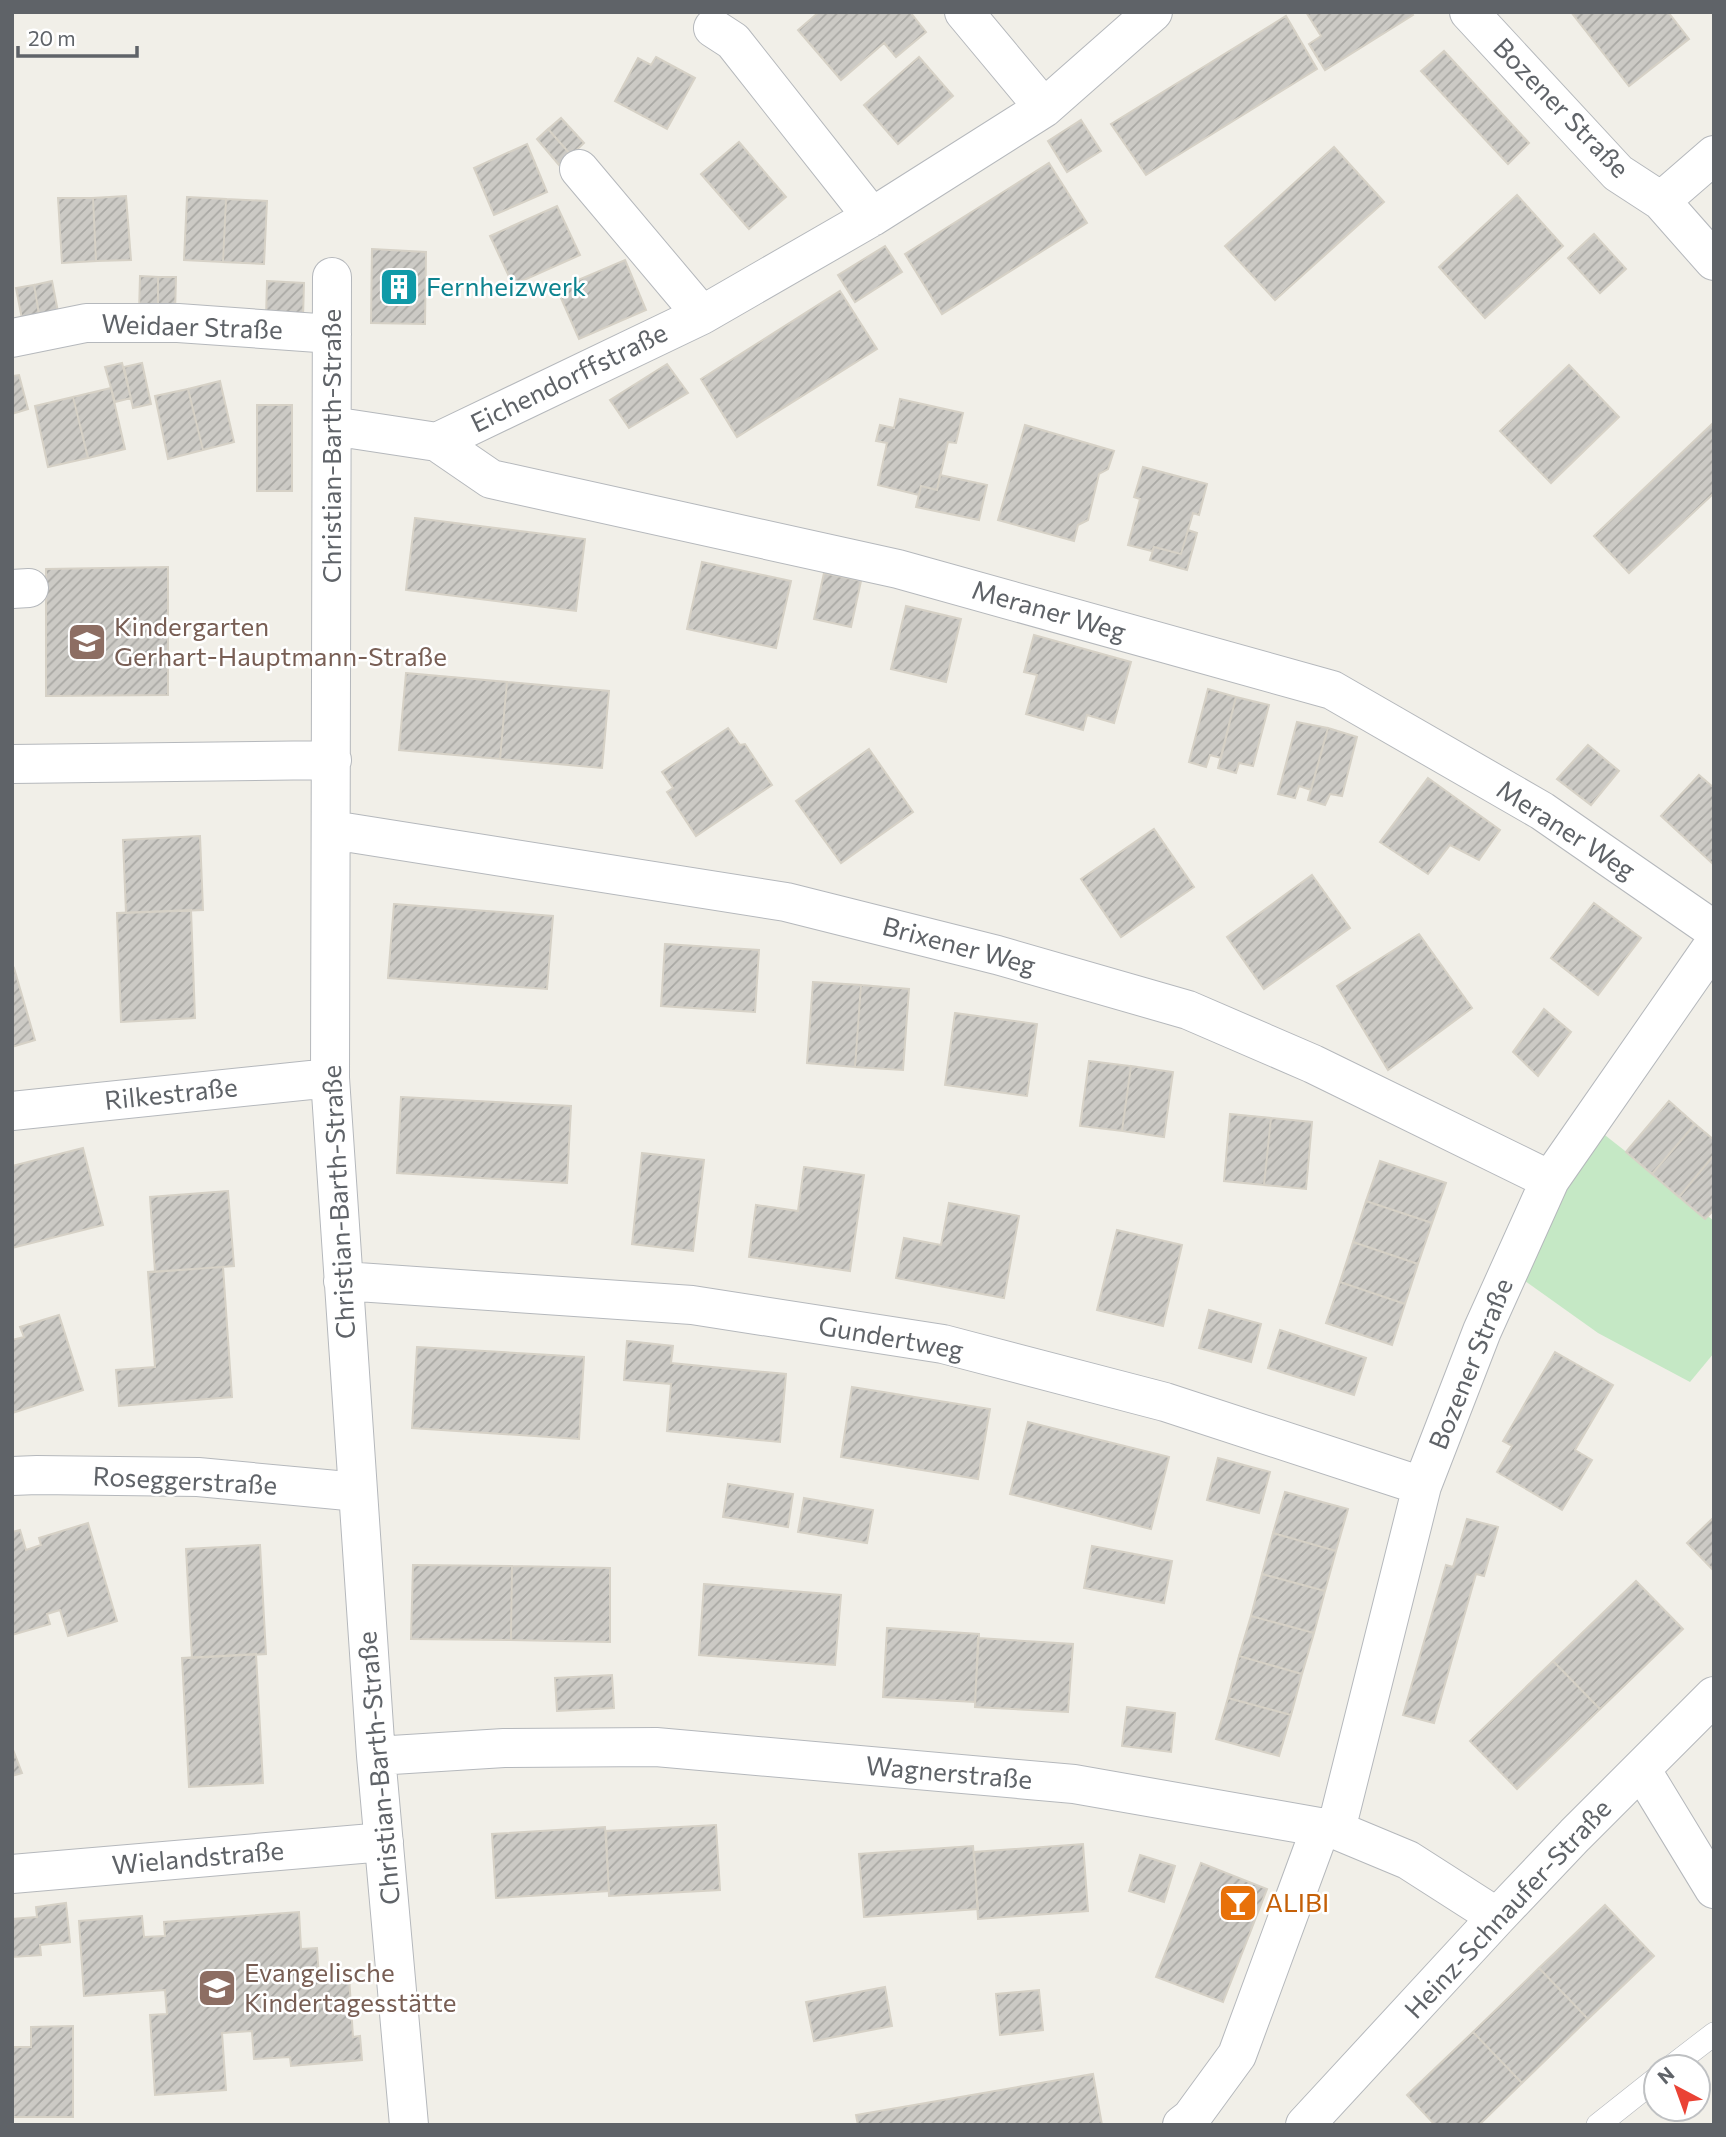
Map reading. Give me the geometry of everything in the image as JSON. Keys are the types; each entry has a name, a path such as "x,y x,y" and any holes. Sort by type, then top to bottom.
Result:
{"street":[{"path":"964,12 1044,108"},
{"name":"Eichendorffstraße","path":"437,442 702,315 872,217 1044,108 1153,12"},
{"name":"Bozener Straße","path":"1469,12 1618,173 1661,201 1714,261"},
{"path":"713,29 733,41 872,217"},
{"path":"1661,201 1714,155"},
{"name":"Eichendorffstraße","path":"579,169 702,315"},
{"name":"Christian-Barth-Straße","path":"332,277 330,1078 376,1756 409,2125"},
{"name":"Weidaer Straße","path":"12,338 86,323 178,323 332,334"},
{"name":"Meraner Weg","path":"332,426 437,442 491,479 898,569 1332,690 1542,811 1714,930"},
{"path":"12,764 332,760"},
{"name":"Brixener Weg","path":"332,830 786,902 997,955 1175,1006 1313,1064 1550,1180"},
{"name":"Bozener Straße","path":"1182,2125 1191,2118 1237,2055 1328,1829 1422,1486 1482,1331 1550,1180 1714,944"},
{"name":"Rilkestraße","path":"12,1111 330,1078"},
{"name":"Gundertweg","path":"343,1281 692,1305 943,1344 1165,1402 1422,1486"},
{"name":"Roseggerstraße","path":"12,1476 198,1477 358,1492"},
{"name":"Heinz-Schnaufer-Straße","path":"1306,2125 1497,1917 1714,1696"},
{"name":"Wagnerstraße","path":"376,1756 504,1748 662,1747 1073,1784 1328,1829 1408,1860 1497,1917"},
{"path":"1641,1769 1714,1889"},
{"name":"Wielandstraße","path":"12,1874 384,1842"}],"lane":[{"path":"1689,2053 1714,2034"},
{"path":"1598,2125 1642,2090"}],"green space":[{"path":"1601,1132 1714,1221 1714,1353 1690,1382 1598,1333 1518,1276 1560,1187"}],"building":[{"path":"819,12 910,12 926,32 896,57 884,43 841,80 798,30"},
{"path":"1306,12 1411,12 1413,15 1325,70 1309,44 1321,36"},
{"path":"1571,12 1668,12 1689,39 1629,86"},
{"path":"1286,16 1317,69 1146,175 1111,124"},
{"path":"1444,51 1529,143 1508,164 1421,71"},
{"path":"656,57 695,78 667,129 615,101 638,58 651,65"},
{"path":"919,57 953,96 898,144 864,105"},
{"path":"561,118 584,143 571,155 548,129"},
{"path":"1081,120 1101,151 1067,172 1048,141"},
{"path":"548,129 571,155 559,165 537,139"},
{"path":"739,142 786,197 749,229 701,174"},
{"path":"527,144 547,192 494,215 474,168"},
{"path":"1334,147 1384,202 1275,300 1225,246"},
{"path":"1049,163 1087,223 942,314 905,254"},
{"path":"1517,195 1563,246 1485,318 1439,267"},
{"path":"126,196 131,260 96,261 93,198"},
{"path":"187,197 226,199 223,262 184,260"},
{"path":"58,198 93,198 96,261 62,263"},
{"path":"226,199 267,201 264,264 223,262"},
{"path":"557,206 580,255 513,285 490,236"},
{"path":"1594,234 1626,269 1600,293 1568,258"},
{"path":"885,246 902,272 855,302 838,275"},
{"name":"Fernheizwerk","path":"372,249 426,252 425,324 371,323"},
{"path":"625,260 646,310 579,339 557,289"},
{"path":"140,276 158,277 158,312 139,313"},
{"path":"158,277 176,277 175,313 158,312"},
{"path":"52,281 59,317 40,320 34,285"},
{"path":"267,281 304,283 303,318 266,318"},
{"path":"34,285 40,320 23,324 16,288"},
{"path":"840,291 877,349 737,437 701,379"},
{"path":"122,363 131,398 115,402 105,367"},
{"path":"142,363 151,404 133,408 124,367"},
{"path":"667,364 688,393 629,428 610,400"},
{"path":"1569,365 1619,417 1551,483 1500,431"},
{"path":"19,375 28,409 12,414 12,376"},
{"path":"220,381 234,442 203,450 188,389"},
{"path":"111,388 125,449 88,458 73,397"},
{"path":"188,389 203,450 168,459 155,396"},
{"path":"73,397 88,458 48,467 35,406"},
{"path":"900,399 963,413 956,443 948,442 937,490 921,486 919,495 878,485 887,443 876,441 880,425 894,428"},
{"path":"257,405 292,405 292,491 257,491"},
{"path":"1714,422 1714,493 1629,573 1594,536"},
{"path":"1025,425 1114,451 1108,469 1099,474 1088,520 1078,525 1074,541 998,520"},
{"path":"1143,467 1207,484 1199,515 1193,513 1181,554 1154,547 1152,551 1128,545 1140,499 1134,497"},
{"path":"940,475 987,485 979,520 916,507 921,486 937,490"},
{"path":"415,518 585,539 576,611 406,590"},
{"path":"1188,530 1197,533 1187,570 1150,560 1154,547 1181,554"},
{"path":"702,562 791,581 776,648 687,629"},
{"path":"168,567 168,695 46,696 46,569"},
{"path":"824,573 861,581 851,627 814,619"},
{"path":"906,606 961,619 946,682 891,669"},
{"path":"1034,635 1131,662 1114,723 1087,715 1083,730 1026,714 1037,675 1024,672"},
{"path":"406,673 507,682 500,759 399,750"},
{"path":"507,682 609,691 602,768 500,759"},
{"path":"1208,689 1236,697 1221,758 1210,755 1206,767 1189,762"},
{"path":"1236,697 1269,705 1253,766 1239,763 1236,773 1218,768"},
{"path":"1297,722 1328,728 1311,790 1299,786 1295,798 1278,794"},
{"path":"728,728 740,745 745,744 772,785 696,836 667,792 673,788 662,772"},
{"path":"1328,728 1357,737 1342,796 1330,794 1325,805 1308,800"},
{"path":"1588,745 1619,771 1591,805 1557,779"},
{"path":"869,749 913,812 841,863 796,801"},
{"path":"1699,775 1714,788 1713,864 1661,816"},
{"path":"1428,778 1500,830 1479,860 1450,845 1428,874 1380,842"},
{"path":"1154,829 1194,887 1121,937 1081,879"},
{"path":"200,836 203,910 126,913 123,840"},
{"path":"1312,875 1350,928 1264,989 1227,937"},
{"path":"1594,903 1641,938 1598,995 1551,958"},
{"path":"394,904 553,916 547,989 388,978"},
{"path":"191,910 195,1018 121,1022 117,913"},
{"path":"1419,934 1472,1008 1388,1070 1337,986"},
{"path":"665,944 759,950 755,1012 661,1006"},
{"path":"14,968 35,1040 12,1047 12,969"},
{"path":"813,982 861,985 855,1067 807,1063"},
{"path":"861,985 909,989 903,1070 855,1067"},
{"path":"1544,1009 1571,1032 1538,1076 1513,1052"},
{"path":"955,1013 1037,1024 1027,1096 945,1085"},
{"path":"1089,1061 1131,1066 1122,1131 1080,1126"},
{"path":"1131,1066 1173,1072 1164,1137 1122,1131"},
{"path":"401,1097 571,1106 567,1183 397,1173"},
{"path":"1669,1101 1695,1124 1652,1174 1626,1152"},
{"path":"1230,1114 1271,1118 1264,1185 1224,1181"},
{"path":"1271,1118 1312,1122 1306,1189 1264,1185"},
{"path":"1695,1124 1714,1140 1714,1155 1679,1197 1652,1174"},
{"path":"83,1148 103,1225 12,1248 12,1166"},
{"path":"642,1153 704,1160 693,1251 632,1244"},
{"path":"1714,1155 1714,1210 1705,1219 1679,1197"},
{"path":"1380,1161 1446,1183 1432,1223 1366,1201"},
{"path":"804,1167 864,1175 850,1271 749,1257 756,1205 798,1211"},
{"path":"228,1191 234,1266 155,1272 150,1197"},
{"path":"1366,1201 1432,1223 1418,1264 1353,1242"},
{"path":"949,1203 1019,1216 1004,1298 896,1278 904,1238 941,1245"},
{"path":"1117,1230 1182,1245 1163,1326 1097,1310"},
{"path":"1353,1242 1418,1264 1405,1304 1340,1282"},
{"path":"223,1267 232,1397 119,1406 116,1370 155,1367 148,1272"},
{"path":"1340,1282 1405,1304 1392,1345 1326,1323"},
{"path":"1209,1310 1261,1324 1251,1362 1199,1348"},
{"path":"59,1315 83,1390 12,1413 12,1340 24,1337 20,1327"},
{"path":"1280,1330 1366,1358 1354,1395 1268,1368"},
{"path":"627,1341 673,1346 671,1363 786,1374 780,1442 667,1431 671,1384 624,1380"},
{"path":"417,1347 584,1357 579,1439 412,1428"},
{"path":"1555,1352 1613,1385 1575,1450 1592,1460 1562,1510 1497,1472 1512,1446 1503,1441"},
{"path":"852,1387 990,1409 978,1479 841,1457"},
{"path":"1028,1422 1169,1457 1151,1529 1010,1494"},
{"path":"1218,1458 1270,1472 1259,1513 1207,1500"},
{"path":"728,1484 793,1494 788,1527 723,1517"},
{"path":"1285,1492 1348,1509 1336,1551 1273,1533"},
{"path":"804,1498 873,1510 867,1543 798,1532"},
{"path":"1714,1517 1714,1571 1687,1543"},
{"path":"1467,1519 1498,1527 1484,1576 1476,1574 1434,1723 1403,1715 1446,1565 1453,1567"},
{"path":"88,1523 117,1621 68,1636 60,1610 47,1614 50,1624 12,1635 12,1532 20,1530 26,1550 41,1545 39,1538"},
{"path":"1273,1533 1336,1551 1325,1591 1262,1574"},
{"path":"260,1545 266,1654 192,1658 186,1549"},
{"path":"1092,1546 1172,1561 1164,1603 1084,1588"},
{"path":"413,1565 512,1566 511,1640 411,1639"},
{"path":"512,1566 610,1568 610,1642 511,1640"},
{"path":"1262,1574 1325,1591 1314,1633 1251,1616"},
{"path":"1636,1581 1683,1629 1600,1709 1553,1661"},
{"path":"704,1584 841,1595 835,1665 699,1655"},
{"path":"1251,1616 1314,1633 1302,1674 1239,1656"},
{"path":"887,1628 979,1634 975,1702 883,1697"},
{"path":"978,1638 1073,1644 1068,1712 975,1707"},
{"path":"256,1654 263,1783 189,1787 182,1658"},
{"path":"1239,1656 1302,1674 1291,1715 1228,1698"},
{"path":"1553,1661 1600,1709 1517,1789 1470,1741"},
{"path":"612,1675 614,1708 557,1711 555,1678"},
{"path":"1228,1698 1291,1715 1279,1756 1216,1739"},
{"path":"1127,1707 1175,1713 1171,1752 1122,1746"},
{"path":"12,1747 22,1773 12,1776"},
{"path":"716,1825 720,1890 609,1896 606,1831"},
{"path":"605,1827 609,1891 496,1898 492,1834"},
{"path":"1083,1844 1088,1911 978,1919 974,1852"},
{"path":"973,1846 978,1909 864,1917 859,1854"},
{"path":"1140,1855 1175,1866 1164,1902 1129,1891"},
{"path":"1201,1863 1267,1889 1223,2002 1156,1977"},
{"path":"66,1903 70,1942 40,1945 41,1955 12,1957 12,1919 37,1917 36,1907"},
{"path":"1605,1905 1654,1956 1588,2019 1539,1968"},
{"path":"299,1912 301,1949 317,1948 319,1978 349,1976 353,2037 360,2036 362,2060 291,2066 290,2057 254,2059 252,2031 222,2033 226,2090 155,2095 150,2015 167,2014 165,1990 84,1996 79,1921 142,1916 144,1937 165,1936 164,1922"},
{"path":"1539,1968 1588,2019 1522,2083 1473,2032"},
{"path":"885,1987 892,2026 814,2041 806,2002"},
{"path":"1039,1990 1043,2030 1000,2035 996,1994"},
{"path":"73,2026 73,2117 12,2117 12,2047 31,2047 31,2027"},
{"path":"1473,2032 1522,2083 1479,2125 1435,2125 1407,2095"},
{"path":"1093,2074 1102,2125 858,2125 856,2115"}],"place":[{"name":"Fernheizwerk","path":"399,287"},
{"name":"Kindergarten Gerhart-Hauptmann-Straße","path":"87,642"},
{"name":"ALIBI","path":"1238,1903"},
{"name":"Evangelische Kindertagesstätte","path":"217,1988"}]}
